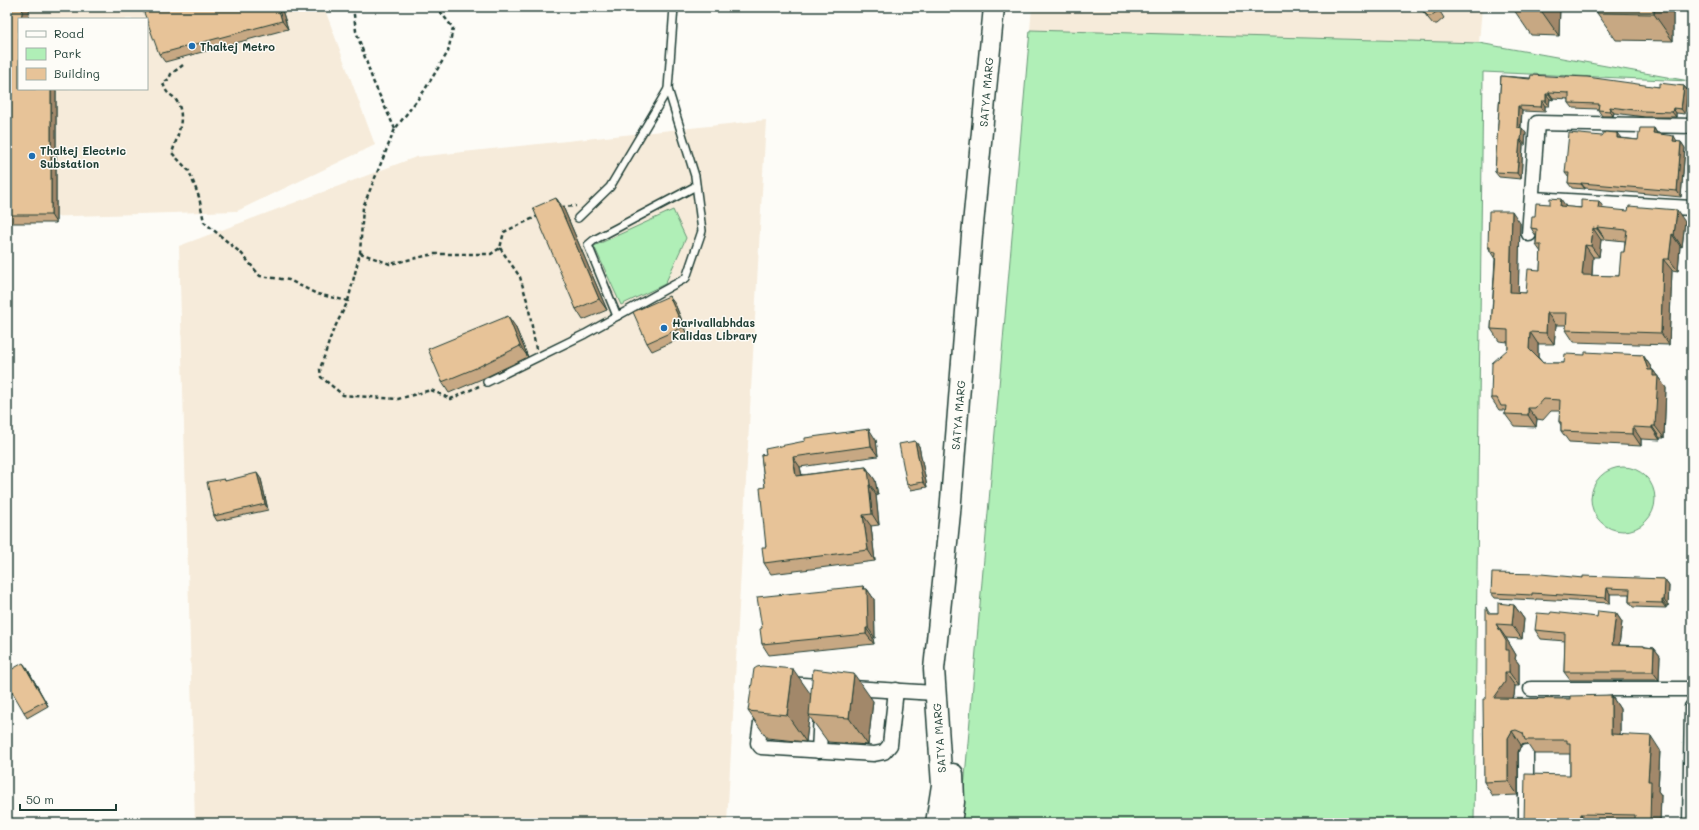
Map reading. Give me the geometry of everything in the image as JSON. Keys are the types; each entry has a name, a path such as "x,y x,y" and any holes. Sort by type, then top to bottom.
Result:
{"main road":[{"name":"SATYA MARG","path":"951,823 953,795 946,676 949,588 994,7"},
{"name":"SATYA MARG","path":"936,823 942,785 934,669 949,588 1008,7"}],"street":[{"path":"1529,234 1537,123 1692,126"},
{"path":"1532,199 1692,208"},
{"path":"772,686 781,684 935,693"},
{"path":"819,751 822,686"},
{"path":"1531,688 1692,689"},
{"path":"764,699 758,743 761,747 874,754 884,752 890,745 896,690"},
{"path":"1690,823 1692,706"},
{"path":"1526,752 1526,823"}],"lane":[{"path":"487,382 538,358 686,278 702,231 694,176 668,89 674,7"},
{"path":"578,218 610,187 668,89"},
{"path":"617,316 588,245 696,186"}],"path":[{"path":"352,7 358,38 374,81 395,129"},
{"path":"438,7 453,28 448,52 424,91 395,129 363,207 360,253 348,301 332,333 320,368 321,377 343,395 398,399 431,390 452,399 487,382"},
{"path":"183,65 171,74 170,79 163,83 166,93 176,100 182,118 172,153 189,171 199,197 204,222 242,254 260,276 290,280 317,294 348,301"},
{"path":"560,208 590,206"},
{"path":"360,253 390,264 434,254 491,254 500,248 504,232 539,215"},
{"path":"500,248 520,277 528,304 538,358"}],"shaded area":[{"path":"7,7 324,7 375,145 237,211 7,218"},
{"path":"1032,7 1482,7 1479,43 1117,37 1030,30"},
{"path":"766,120 727,823 195,823 179,246 416,157"}],"green space":[{"path":"1030,30 1479,43 1689,81 1483,72 1474,823 961,823"},
{"path":"673,210 686,238 665,284 621,305 594,246"},
{"path":"1623,467 1635,470 1646,476 1652,487 1655,499 1652,511 1646,522 1635,528 1623,531 1611,528 1600,522 1594,511 1591,499 1594,487 1600,476 1611,470"}],"building":[{"name":"Thaltej Electric Substation","path":"7,7 23,7 21,18 18,18 18,90 51,90 51,215 7,215"},
{"name":"Thaltej Metro","path":"142,7 278,7 282,21 159,54 148,24 148,18 146,18"},
{"path":"1427,7 1432,7 1439,10 1431,16 1428,16 1422,10"},
{"path":"1540,7 1540,9 1512,8"},
{"path":"1597,7 1654,7 1654,14 1597,13"},
{"path":"1531,75 1587,77 1659,87 1659,83 1684,86 1681,109 1673,108 1672,112 1642,111 1610,107 1610,111 1598,110 1599,104 1569,103 1569,93 1549,92 1549,94 1546,94 1546,101 1542,101 1541,107 1518,106 1517,127 1522,128 1517,173 1495,172 1501,76 1530,79"},
{"path":"1640,128 1654,128 1653,133 1674,136 1673,141 1681,142 1677,191 1568,183 1569,173 1565,173 1569,133 1602,136 1605,132 1617,133 1617,138 1638,140"},
{"path":"556,198 599,299 576,309 533,208"},
{"path":"1550,198 1561,199 1560,206 1581,208 1581,200 1599,201 1598,208 1628,211 1629,206 1677,210 1669,259 1663,259 1661,333 1566,330 1567,313 1547,313 1546,333 1530,332 1529,349 1543,363 1564,363 1565,354 1585,355 1585,352 1643,355 1648,370 1653,370 1653,376 1658,376 1655,426 1652,426 1652,428 1633,427 1633,434 1561,431 1561,422 1559,422 1560,400 1543,399 1535,408 1528,408 1528,415 1505,414 1506,406 1501,406 1497,398 1491,398 1492,363 1508,349 1508,330 1491,329 1496,252 1490,251 1490,247 1488,247 1489,211 1512,211 1510,292 1526,293 1528,269 1540,270 1541,245 1536,245 1537,229 1531,228 1532,216 1535,216 1536,203 1550,204","holes":["1597,227 1627,230 1624,252 1621,252 1619,276 1582,275 1585,245 1591,246 1593,228 1597,229"]},
{"name":"Harivallabhdas Kalidas Library","path":"669,296 683,327 647,343 633,312"},
{"path":"508,316 520,346 476,368 442,382 428,349"},
{"path":"869,429 871,446 793,457 796,476 866,467 866,470 868,470 870,485 872,514 863,515 868,550 764,563 762,547 766,547 760,488 765,487 761,455 766,454 765,449 805,441 805,438"},
{"path":"915,441 923,482 907,485 899,444"},
{"path":"257,473 265,504 214,516 207,482 224,479 225,481"},
{"path":"1492,573 1541,574 1583,578 1583,576 1664,579 1664,600 1662,600 1662,603 1629,602 1630,589 1607,588 1606,598 1532,593 1532,595 1491,593"},
{"path":"863,586 863,589 867,589 868,628 866,628 866,634 762,644 760,629 762,628 757,597"},
{"path":"1498,603 1514,605 1512,625 1496,624 1506,641 1506,650 1509,650 1509,672 1505,672 1505,682 1494,698 1570,699 1570,696 1611,695 1611,734 1651,736 1648,781 1651,781 1650,823 1635,823 1635,815 1581,814 1580,823 1481,823 1524,821 1525,774 1570,775 1570,743 1567,743 1567,740 1525,740 1523,733 1516,730 1512,731 1508,738 1508,781 1484,782 1483,699 1486,699 1486,607 1489,613 1498,613"},
{"path":"1598,611 1616,613 1612,645 1644,646 1654,648 1653,672 1564,672 1565,633 1535,630 1537,613 1550,614 1551,612 1597,617"},
{"path":"23,663 45,701 24,712 7,683 7,672"},
{"path":"762,666 793,669 787,715 748,711 754,669"},
{"path":"813,669 854,674 849,718 809,715"}],"place":[{"name":"Thaltej Metro","path":"192,46"},
{"name":"Thaltej Electric Substation","path":"32,156"},
{"name":"Harivallabhdas Kalidas Library","path":"664,328"}]}
